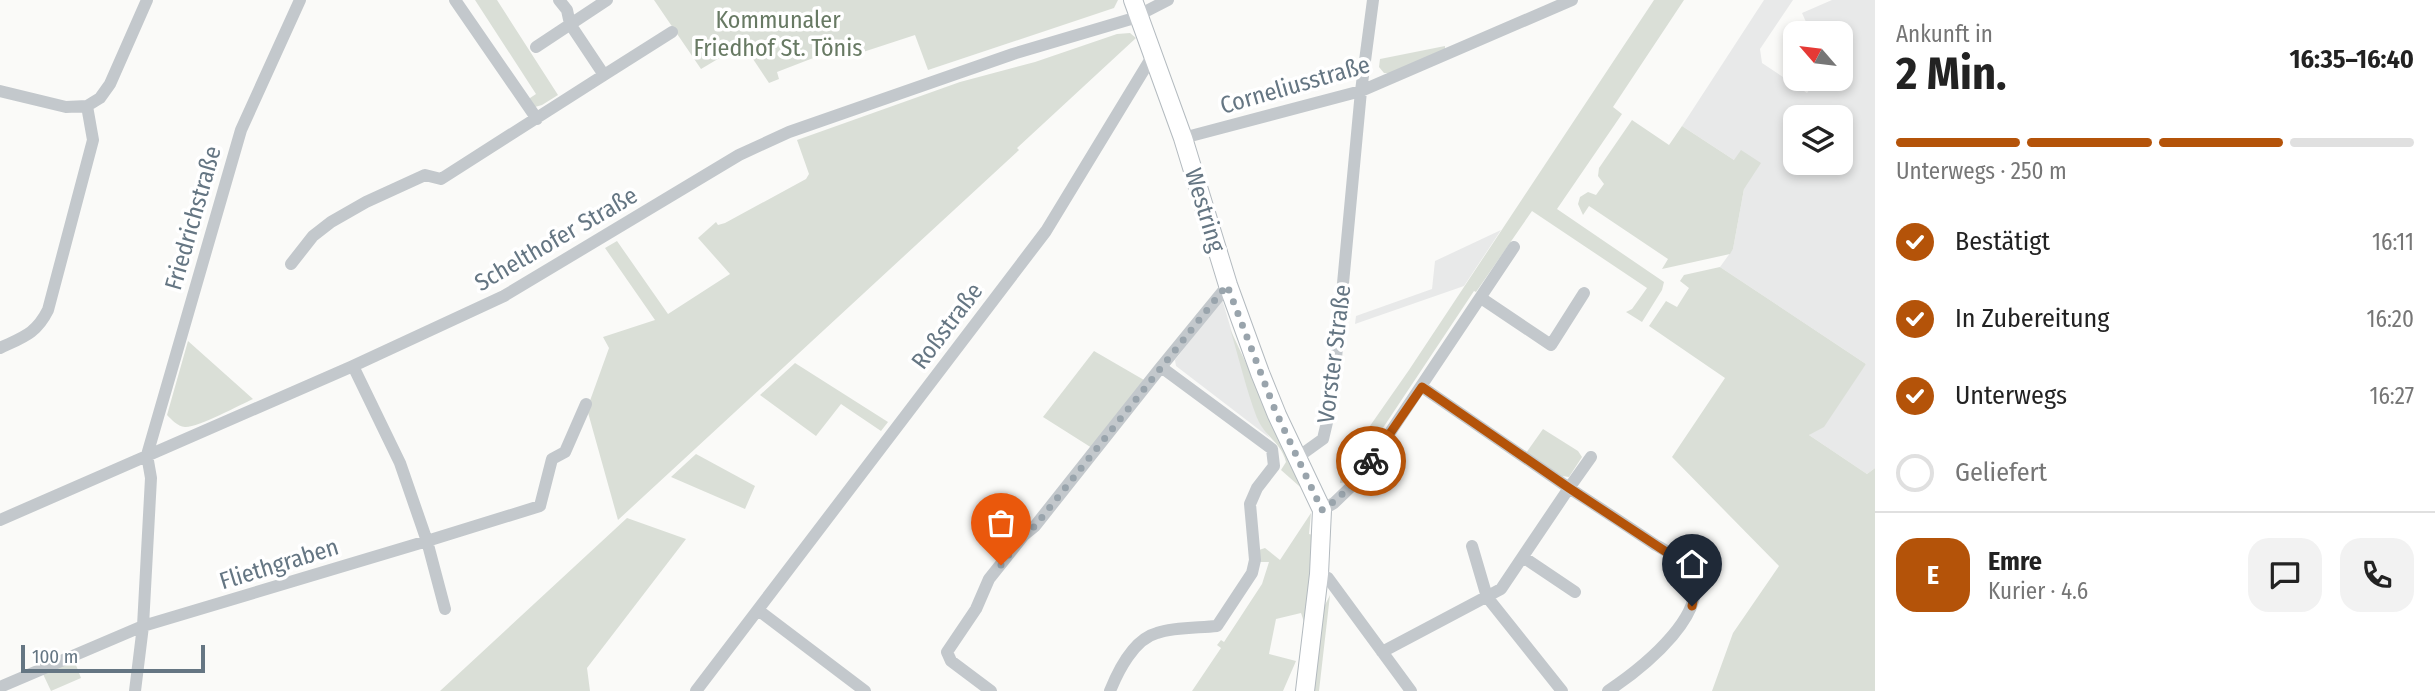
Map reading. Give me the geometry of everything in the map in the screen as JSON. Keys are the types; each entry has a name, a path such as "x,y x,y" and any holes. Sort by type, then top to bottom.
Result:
{"street":[{"path":"0,91 66,107 87,106 100,98 110,84 147,0"},
{"name":"Friedrichstraße","path":"146,455 241,130 300,0"},
{"path":"455,0 537,119"},
{"path":"559,0 566,10 570,24 604,75"},
{"path":"536,47 607,0"},
{"name":"Schelthofer Straße","path":"0,520 353,366 505,296 738,155 789,132 1013,54 1106,27 1136,7 1168,0"},
{"name":"Vorster Straße","path":"1298,457 1323,439 1332,401 1361,91 1373,0"},
{"name":"Corneliusstraße","path":"1183,138 1361,91 1572,0"},
{"name":"Westring","path":"1136,7 1183,138 1227,285 1275,410 1298,457"},
{"path":"291,264 313,236 331,222 366,202 425,175 442,178 671,32"},
{"name":"Roßstraße","path":"696,691 1045,231 1153,55"},
{"path":"0,348 33,332 48,310 93,140 87,106"},
{"path":"1322,510 1334,503 1359,478 1514,247"},
{"path":"991,691 951,661 947,652 976,609 989,579 1024,535 1035,526 1227,285"},
{"path":"1481,298 1551,345 1584,293"},
{"path":"353,366 400,463 427,541 446,609"},
{"path":"1110,691 1116,675 1136,646 1154,633 1217,626 1225,616 1252,573 1255,560 1250,504 1257,488 1274,467 1272,449 1161,367"},
{"path":"1422,387 1686,565 1696,586 1692,606 1662,650 1608,691"},
{"name":"Fliethgraben","path":"0,687 143,626 540,506 552,459 565,452 586,404"},
{"path":"135,691 143,626 151,478 146,455"},
{"path":"1298,457 1322,510 1319,574 1305,691"},
{"path":"1382,652 1501,589 1591,457"},
{"path":"1472,546 1487,597 1562,691"},
{"path":"1523,557 1575,592"},
{"path":"1319,574 1328,578 1411,691"},
{"path":"758,610 864,691"}],"shaded area":[{"path":"1764,0 1793,0 1760,49 1762,63 1783,77 1783,91 1807,93 1853,91 1853,21 1806,21 1802,13 1832,0 1875,0 1875,468 1867,474 1809,435 1866,364 1720,267 1733,249 1744,189 1734,160 1682,126"},
{"path":"1501,230 1464,286 1355,324 1356,316 1432,289 1435,261"},
{"path":"1222,299 1258,420 1270,438 1176,366 1175,360"}],"green space":[{"path":"475,0 497,0 558,95 535,107 527,100 536,94"},
{"name":"Kommunaler Friedhof St. Tönis","path":"654,0 1118,0 1114,8 928,70 915,35 857,54 852,43 777,72 779,79 769,83 743,44 701,69"},
{"path":"1654,0 1684,0 1613,107 1622,114 1557,209 1664,282 1662,290 1642,322 1626,312 1632,309 1647,288 1532,211 1476,292 1474,291 1347,482 1340,483 1342,466 1409,370"},
{"path":"1130,33 1136,38 1017,148 1019,150 618,520 587,409 609,348 603,337 655,320 605,248 617,241 668,314 730,274 698,238 716,222 718,225 725,223 806,179 809,174 797,140 960,82 1035,62 1117,34"},
{"path":"1445,46 1445,51 1393,73 1384,73 1379,67 1380,59"},
{"path":"1632,120 1669,145 1682,126 1734,160 1741,150 1761,163 1744,189 1730,254 1662,269 1668,259 1589,206 1583,215 1578,204 1580,197 1588,192 1596,195 1604,184 1598,176 1599,168"},
{"path":"1720,267 1866,364 1824,427 1809,435 1867,474 1875,468 1875,691 1712,691 1733,633 1779,566 1672,457 1725,378 1649,326 1666,301 1677,307 1689,288 1680,281 1684,275"},
{"path":"1230,329 1307,493 1281,470 1286,462 1284,455 1257,418"},
{"path":"188,341 253,399 191,426 185,427 173,421 167,415"},
{"path":"1094,351 1144,380 1092,448 1043,417"},
{"path":"795,363 888,422 881,431 841,404 816,436 760,395"},
{"path":"1543,429 1578,451 1582,457 1569,477 1562,476 1526,453"},
{"path":"696,454 755,486 745,509 671,477"},
{"path":"1311,513 1309,534 1313,535 1308,634 1301,613 1276,619 1269,654 1296,661 1283,691 1192,691 1221,648 1217,645 1221,640 1224,642 1262,584 1269,562 1260,562 1259,550 1265,548 1280,560"},
{"path":"627,518 686,539 587,668 590,691 440,691"},
{"path":"1330,595 1319,691 1312,691 1324,607"},
{"path":"74,660 81,678 51,691 43,674"}],"way so far":[{"path":"1001,565 1227,285 1275,410 1322,510 1334,503 1359,478 1371,461"}],"route":[{"path":"1371,461 1422,387 1686,565 1696,586 1692,606"}]}
